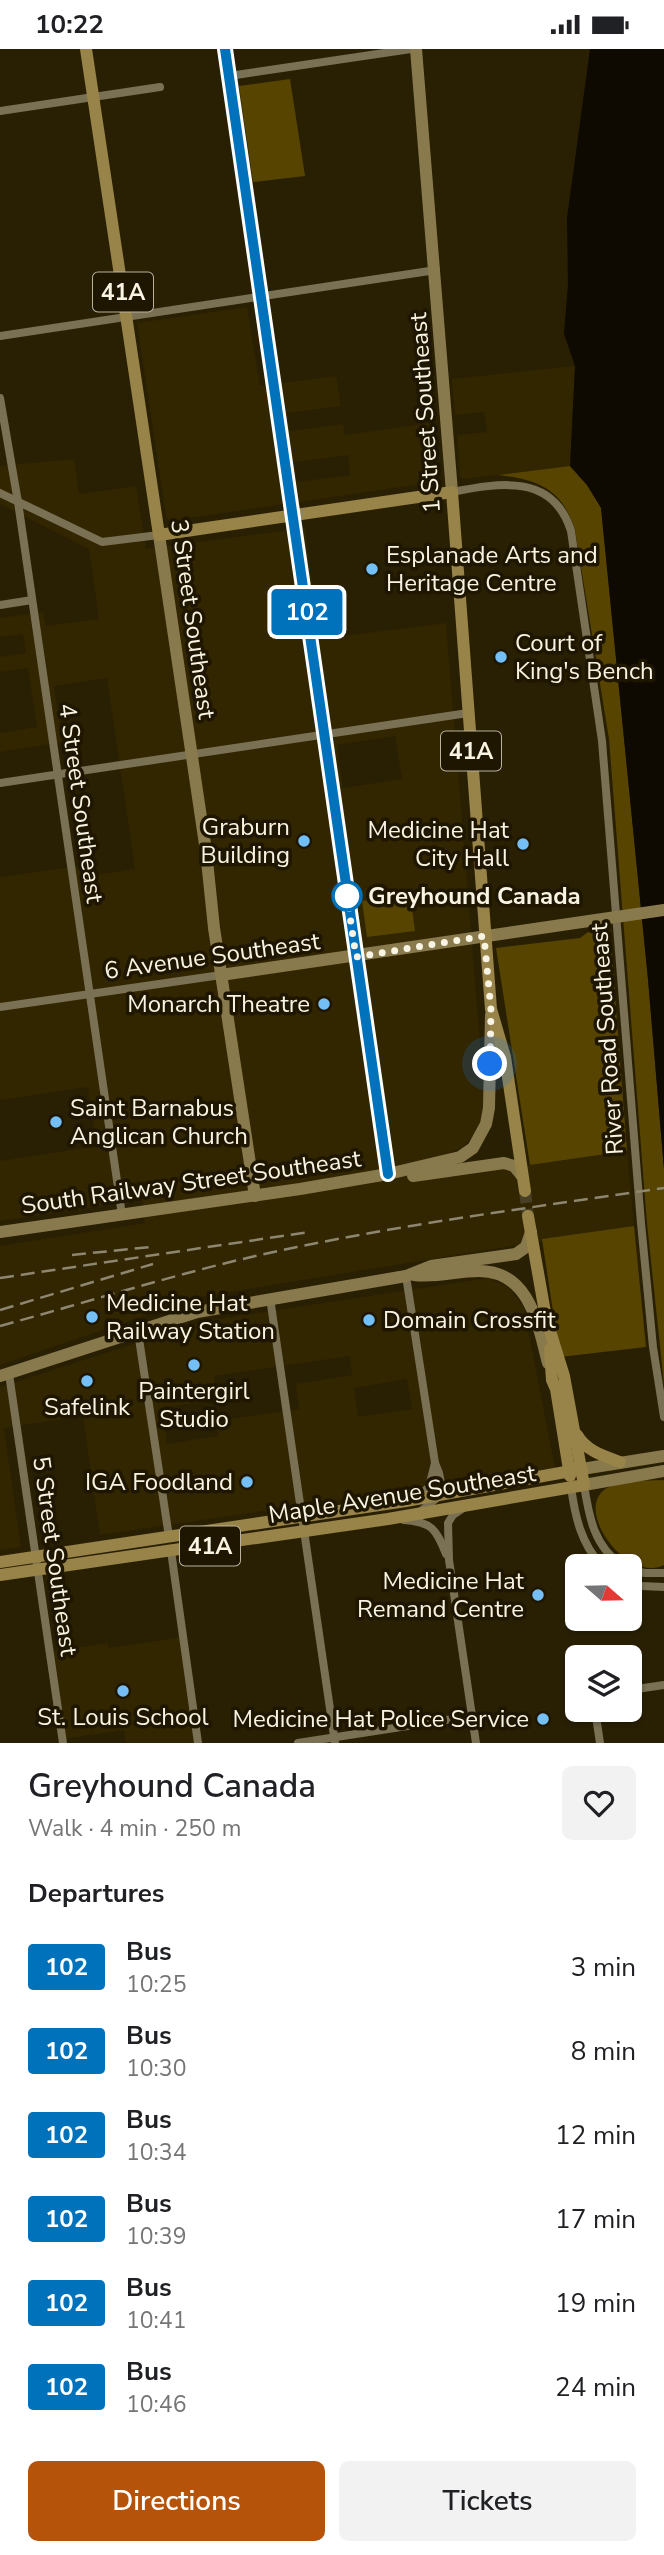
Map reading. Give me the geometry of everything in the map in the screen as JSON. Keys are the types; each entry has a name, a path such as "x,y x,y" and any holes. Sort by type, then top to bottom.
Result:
{"main road":[{"name":"3 Street Southeast","path":"86,49 159,535"},
{"path":"159,535 452,492"},
{"name":"1 Street Southeast","path":"452,492 491,1010 505,1057 524,1191"},
{"path":"528,1216 546,1318 552,1380 577,1486"},
{"path":"546,1318 557,1350 579,1440 593,1451 620,1462"},
{"path":"575,1431 575,1470"},
{"name":"Maple Avenue Southeast","path":"0,1575 169,1537 406,1501 575,1470"},
{"name":"Maple Avenue Southeast","path":"0,1562 37,1565 171,1552 388,1519 577,1486"}],"street":[{"path":"225,49 388,1174"},
{"path":"229,76 414,49"},
{"name":"1 Street Southeast","path":"414,49 436,270 452,492"},
{"path":"0,111 160,86"},
{"path":"0,336 436,270"},
{"name":"4 Street Southeast","path":"0,398 18,502 122,1215"},
{"name":"River Road Southeast","path":"452,492 486,486 529,487 550,497 567,519 571,531 602,741 641,1223 653,1347 664,1417"},
{"path":"0,493 102,542 159,535"},
{"name":"3 Street Southeast","path":"159,535 255,1196"},
{"path":"0,604 32,600"},
{"path":"0,783 468,713"},
{"name":"6 Avenue Southeast","path":"0,1007 664,910"},
{"name":"South Railway Street Southeast","path":"0,1232 255,1196 388,1174 460,1157 473,1148 481,1137 489,1108 491,1010"},
{"name":"South Railway Street Southeast","path":"388,1174 409,1176 504,1163 514,1166 522,1176"},
{"path":"4,1375 198,1312 410,1275 431,1266 516,1254 526,1247 531,1232"},
{"path":"410,1275 431,1277 480,1271 497,1274 512,1282 525,1294 533,1310 552,1380"},
{"path":"410,1275 435,1463 443,1493 419,1513"},
{"path":"270,1298 334,1740"},
{"path":"138,1332 169,1537"},
{"name":"5 Street Southeast","path":"4,1375 37,1565 63,1743"},
{"name":"Maple Avenue Southeast","path":"575,1470 664,1456"},
{"path":"406,1501 418,1498 429,1487 435,1463"},
{"name":"Maple Avenue Southeast","path":"577,1486 664,1471"},
{"path":"577,1486 575,1512 592,1554"},
{"path":"577,1486 595,1535 609,1554"},
{"path":"467,1506 453,1515 447,1523 449,1560 476,1743"},
{"path":"388,1519 419,1522 432,1527 449,1560"},
{"path":"171,1552 198,1743"},
{"path":"642,1572 663,1573"},
{"path":"642,1586 664,1587"},
{"path":"642,1688 664,1685"},
{"path":"299,1743 334,1740 472,1716"},
{"path":"597,1722 600,1743"}],"shaded area":[{"path":"590,49 664,49 664,1169 601,508 587,485 570,466 575,366 564,334 568,284 567,218"},
{"path":"290,79 305,176 253,182 239,86"},
{"path":"247,307 260,386 336,376 341,406 287,413 290,431 343,424 345,435 430,423 435,482 169,521 166,516 137,323","holes":["348,455 350,475 297,482 294,462"]},
{"path":"575,366 570,466 463,479 460,476 457,435 487,432 484,412 455,415 452,379"},
{"path":"74,459 79,494 136,486 146,549 305,528 319,639 446,623 485,1104 485,1113 475,1134 463,1147 448,1154 451,1177 627,1151 634,1226 199,1297 0,1365 0,1246 145,1223 142,1200 0,1221 0,1161 97,1146 88,1087 0,1100 0,877 80,866 82,877 135,869 107,678 54,686 62,742 0,752 0,733 37,727 28,668 0,672 0,657 26,653 23,634 0,637 0,618 43,612 46,626 99,619 89,549 0,504 0,466","holes":["395,736 402,779 343,788 337,745"]},
{"path":"570,466 587,485 601,507 664,1169 664,1384 647,1223 609,739 575,530 563,505 547,489 526,480 498,475"},
{"path":"410,894 415,931 367,937 362,901"},
{"path":"591,930 610,930 627,1151 530,1165 496,948 580,938"},
{"path":"634,1226 646,1347 560,1357 542,1239"},
{"path":"488,1278 510,1288 524,1308 555,1468 100,1535 83,1416 4,1428 21,1547 0,1550 0,1387 205,1321","holes":["350,1356 352,1375 296,1384 299,1409 216,1421 218,1436 167,1444 162,1408 217,1399 214,1376","407,1379 412,1409 358,1417 354,1388"]},
{"path":"664,1480 664,1565 650,1568 642,1566 642,1554 621,1554 601,1529 596,1514 597,1501 604,1490 633,1481"},
{"name":"St. Louis School","path":"183,1637 198,1743 126,1743 124,1730 62,1739 50,1652 108,1643 109,1648"}],"tunnel":[{"path":"525,1191 528,1216"}],"railway":[{"path":"0,1326 185,1274 297,1247 435,1222 664,1188"},
{"path":"0,1278 309,1232"},
{"path":"72,1255 150,1247"},
{"path":"0,1310 153,1264"}],"bus line":[{"name":"102","path":"225,49 388,1174"}],"place":[{"name":"Esplanade Arts and Heritage Centre","path":"372,569"},
{"name":"Court of King's Bench","path":"501,657"},
{"name":"Graburn Building","path":"304,841"},
{"name":"Medicine Hat City Hall","path":"523,844"},
{"name":"Greyhound Canada","path":"347,896"},
{"name":"Monarch Theatre","path":"324,1004"},
{"name":"Saint Barnabus Anglican Church","path":"56,1122"},
{"name":"Medicine Hat Railway Station","path":"92,1317"},
{"name":"Domain Crossfit","path":"369,1320"},
{"name":"Paintergirl Studio","path":"194,1365"},
{"name":"Safelink","path":"87,1381"},
{"name":"IGA Foodland","path":"247,1482"},
{"name":"Medicine Hat Remand Centre","path":"538,1595"},
{"name":"St. Louis School","path":"123,1691"},
{"name":"Medicine Hat Police Service","path":"543,1719"}],"route":[{"path":"347,896 356,957 484,936 490,981 490,1064"}]}
